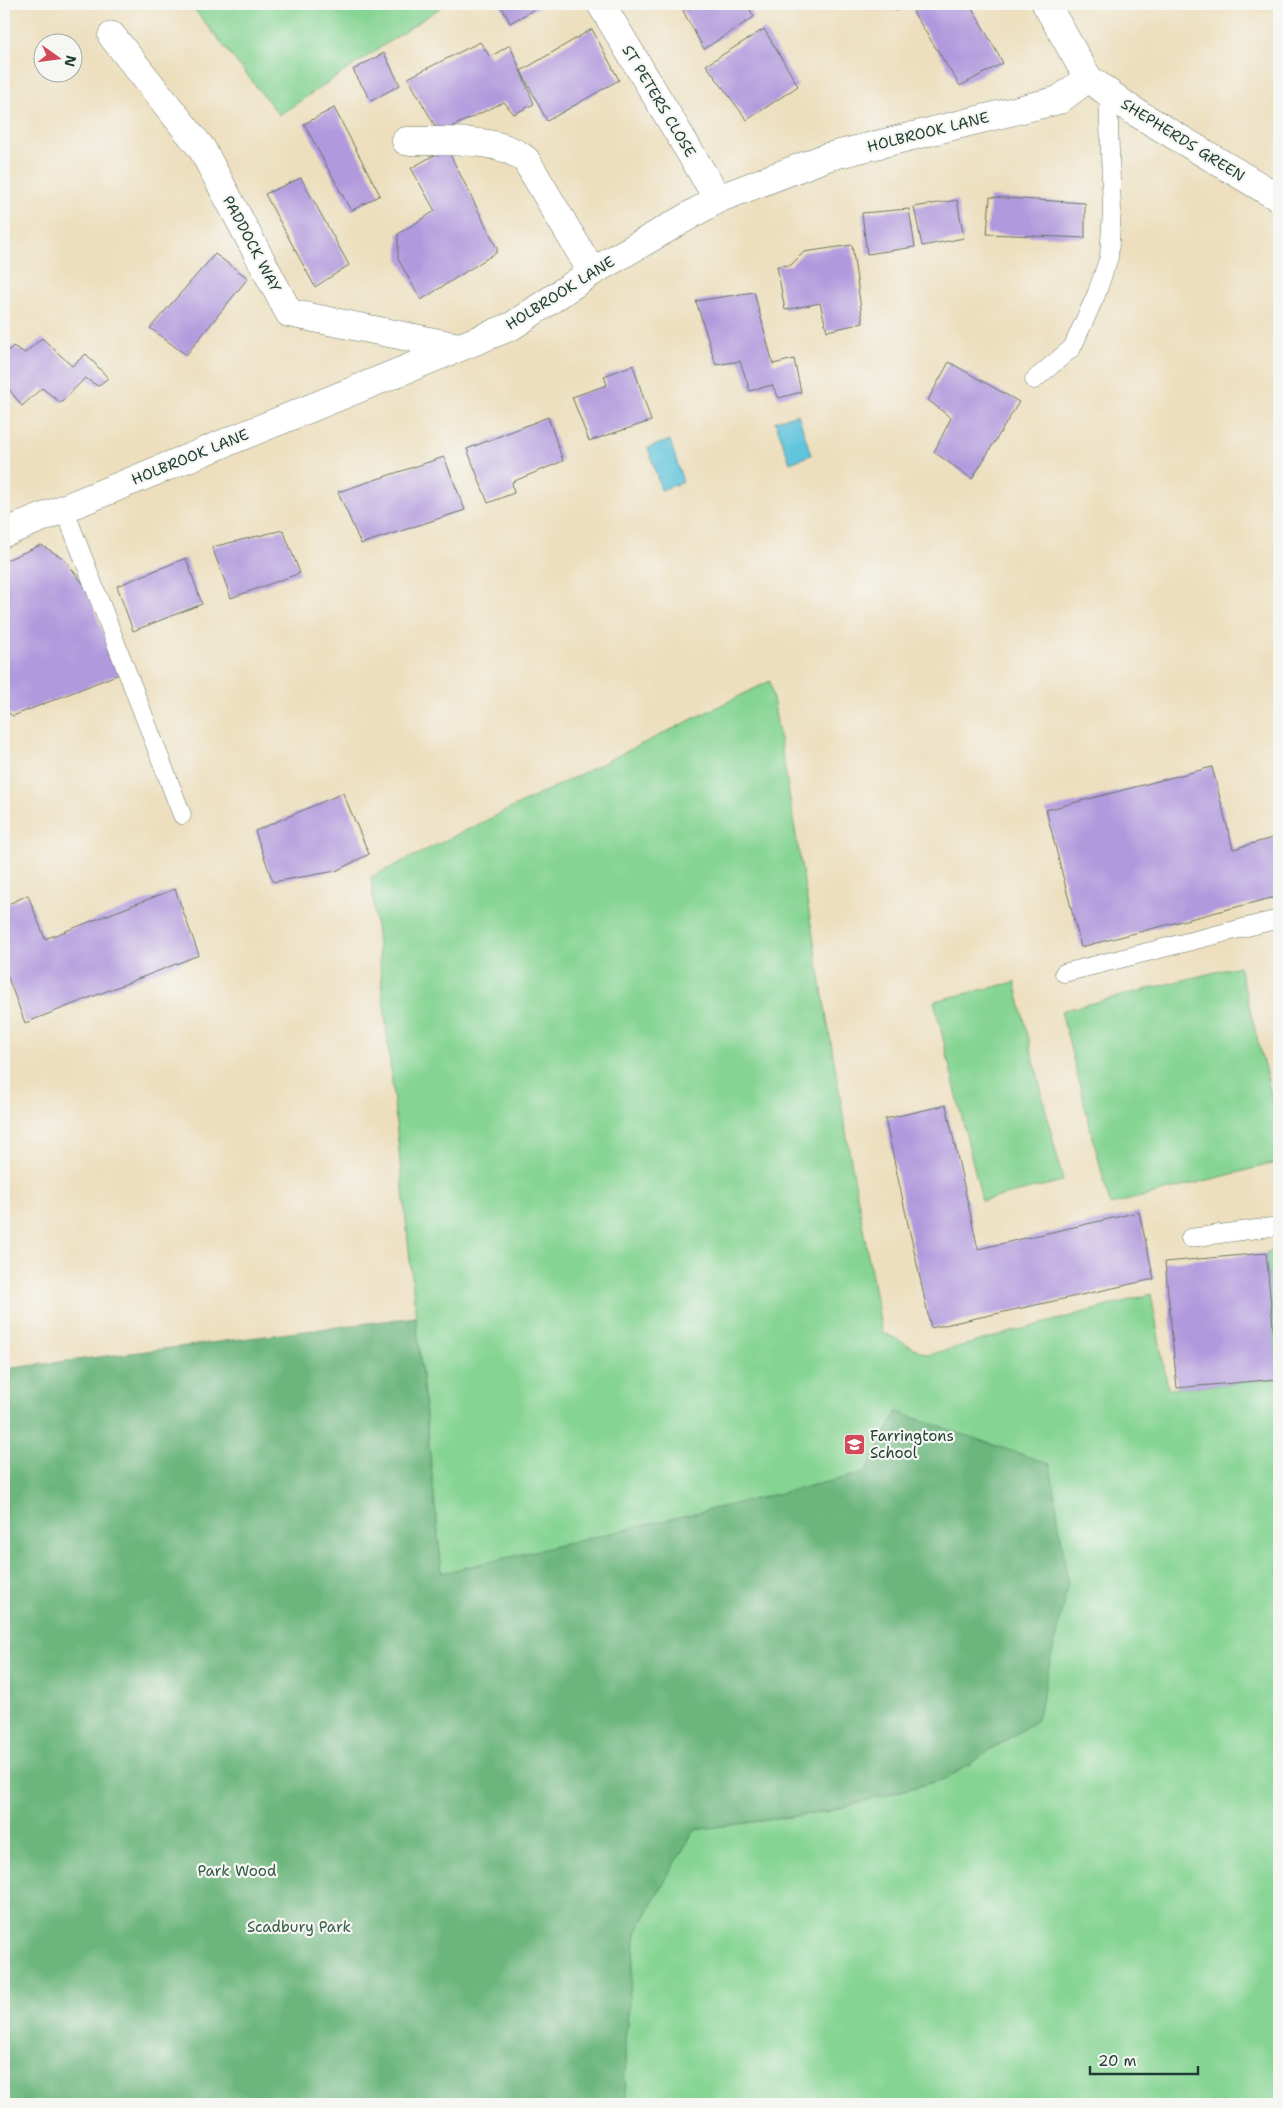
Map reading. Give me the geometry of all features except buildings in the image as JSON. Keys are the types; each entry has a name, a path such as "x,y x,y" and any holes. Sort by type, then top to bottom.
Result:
{"street":[{"name":"ST PETERS CLOSE","path":"600,4 718,199"},
{"path":"1046,4 1098,86"},
{"name":"PADDOCK WAY","path":"112,36 202,149 288,313 459,347"},
{"name":"HOLBROOK LANE","path":"4,533 512,326 592,272 718,199 827,157 1060,100 1098,86"},
{"name":"SHEPHERDS GREEN","path":"1098,86 1132,110 1279,198"},
{"path":"406,141 497,144 517,153 526,160 592,272"}],"lane":[{"path":"1034,380 1072,348 1096,295 1109,257 1112,211 1098,86"},
{"path":"64,508 182,815"},
{"path":"1064,973 1279,919"},
{"path":"1190,1238 1279,1226"}],"green space":[{"path":"190,4 446,4 279,115"},
{"path":"770,681 851,1161 882,1332 928,1355 1151,1294 1168,1389 1278,1379 1266,1253 1279,1247 1279,2104 626,2104 625,2041 636,1932 694,1830 826,1812 948,1778 897,1412 865,1473 442,1574 371,877"},
{"path":"1239,966 1279,1125 1279,1162 1110,1205 1061,1011"},
{"path":"1015,982 1063,1181 982,1201 934,1001"},
{"path":"416,1317 442,1573 865,1473 897,1412 1050,1464 1068,1583 1037,1720 948,1778 826,1812 694,1830 636,1932 625,2041 626,2104 4,2104 4,1369"}],"water":[{"path":"798,414 811,455 790,463 775,421"},
{"path":"670,440 683,482 661,490 648,448"}],"place":[{"name":"Farringtons School","path":"854,1445"}],"park label":[{"name":"Park Wood","path":"237,1871"},
{"name":"Scadbury Park","path":"299,1927"}]}
